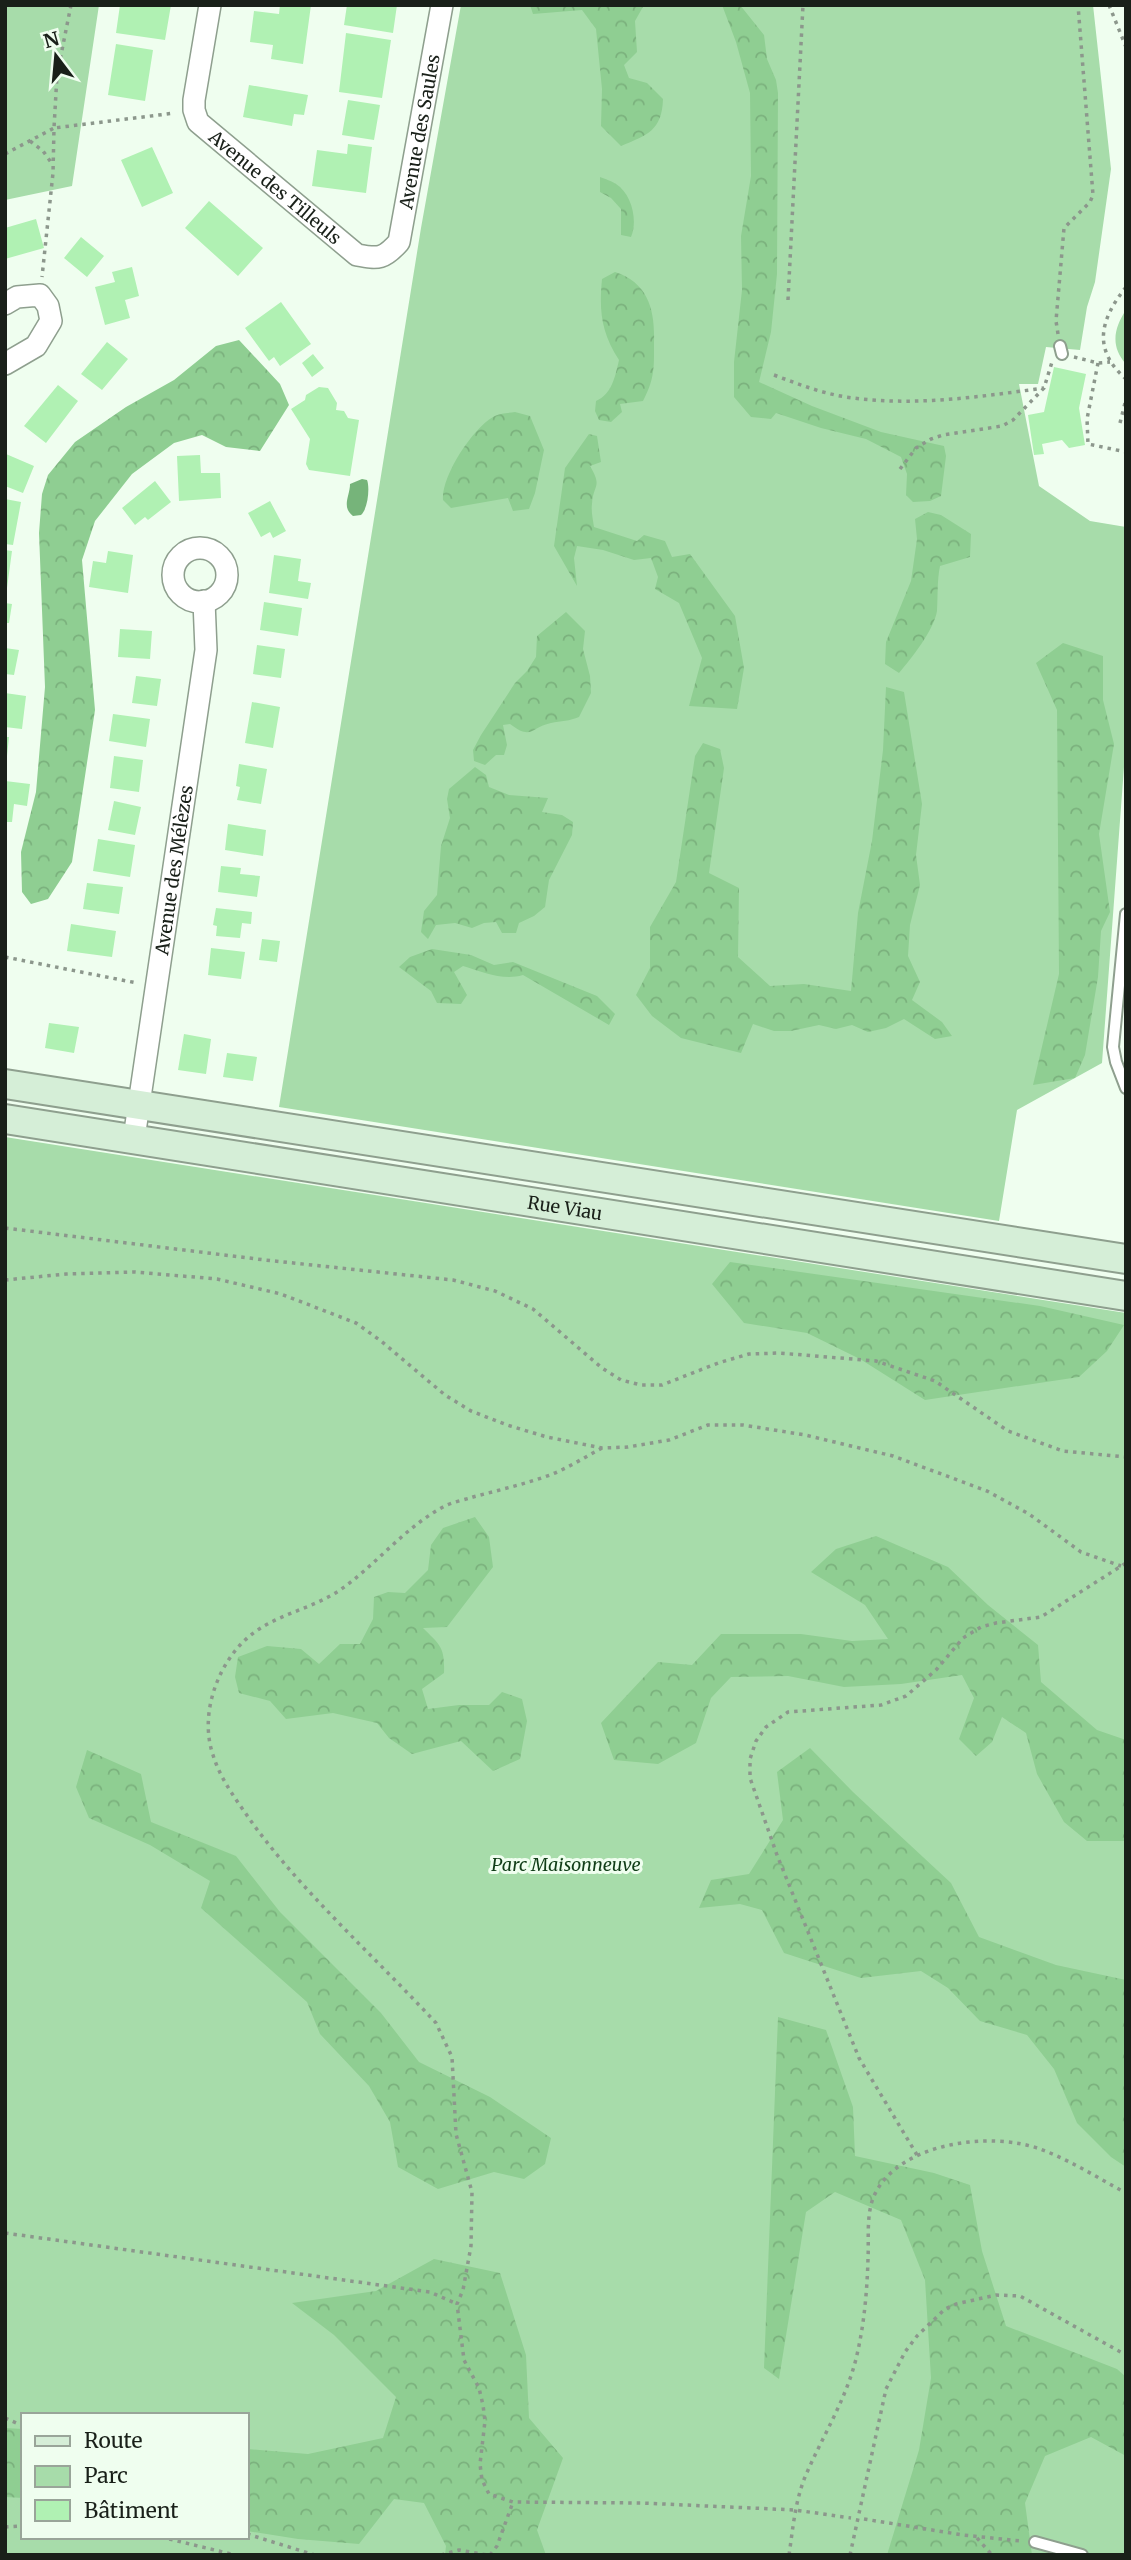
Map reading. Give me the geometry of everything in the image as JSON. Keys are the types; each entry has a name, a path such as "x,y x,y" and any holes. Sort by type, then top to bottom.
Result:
{"main road":[{"name":"Rue Viau","path":"5,1084 1126,1259"},
{"name":"Rue Viau","path":"5,1119 1126,1296"}],"street":[{"name":"Avenue des Tilleuls","path":"210,5 194,100 198,122 357,254 375,258 388,254"},
{"name":"Avenue des Saules","path":"388,254 399,242 442,5"},
{"path":"5,304 17,297 40,295 48,306 51,321 36,346 12,363 5,364"},
{"name":"Avenue des Mélèzes","path":"134,1138 206,650 204,601"}],"lane":[{"path":"1126,914 1113,1046 1126,1088"},
{"path":"1035,2542 1082,2555"}],"path":[{"path":"40,295 53,165 57,75 71,5"},
{"path":"788,300 803,5"},
{"path":"1061,351 1056,321 1064,228 1090,202 1093,195 1078,5"},
{"path":"1109,5 1126,47"},
{"path":"5,154 54,128 179,113"},
{"path":"30,141 43,151 53,165"},
{"path":"1126,287 1113,303 1105,319 1102,335 1104,350 1110,362 1126,380"},
{"path":"900,469 916,448 931,439 1002,426 1013,420 1044,388 1055,353 1061,351 1098,363 1110,362"},
{"path":"1098,363 1087,419 1088,444 1126,452"},
{"path":"774,375 825,393 883,401 963,399 1044,388"},
{"path":"1120,423 1126,399"},
{"path":"5,957 155,986"},
{"path":"5,1228 453,1280 495,1290 533,1309 602,1368 621,1380 641,1385 662,1385 748,1354 779,1353 876,1361 934,1381 1008,1431 1063,1451 1126,1457"},
{"path":"5,1280 66,1274 135,1272 217,1279 281,1294 356,1323 445,1395 471,1411 507,1425 547,1437 602,1448 669,1440 708,1425 743,1425 805,1435 893,1455 987,1491 1029,1514 1082,1552 1123,1564"},
{"path":"602,1448 552,1474 444,1506 415,1526 356,1579 318,1603 259,1629 233,1653 211,1698 208,1717 212,1754 221,1776 273,1851 436,2023 448,2045 454,2071 456,2134 472,2192 471,2246 457,2304 464,2360 479,2388 484,2405 480,2464 482,2480 489,2494 513,2502 641,2503 795,2510 851,2518"},
{"path":"917,2155 859,2058 777,1856 750,1778 750,1759 756,1741 766,1727 788,1713 881,1705 906,1696 936,1670 962,1638 981,1627 996,1623 1041,1617 1123,1564"},
{"path":"789,2555 795,2510 805,2478 843,2401 855,2362 865,2311 873,2197 886,2176 903,2161 917,2155 972,2142 1013,2142 1040,2149 1126,2193"},
{"path":"5,2232 430,2292 457,2304"},
{"path":"850,2555 886,2389 905,2352 917,2336 945,2309 996,2295 1020,2296 1126,2355"},
{"path":"5,2418 21,2425"},
{"path":"441,2555 459,2550 489,2555 497,2546 513,2502"},
{"path":"864,2519 976,2537 1035,2542"},
{"path":"248,2534 315,2555"},
{"path":"976,2537 992,2555"},
{"path":"169,2539 235,2555"}],"green space":[{"path":"5,5 99,5 72,186 5,200"},
{"path":"461,5 1093,5 1111,169 1095,282 1087,307 1080,350 1046,347 1038,384 1019,384 1039,486 1090,521 1126,527 1126,740 1102,1063 1017,1110 999,1221 279,1107 421,228"},
{"path":"530,5 644,5 635,21 637,52 624,65 629,78 647,83 663,99 656,125 645,135 621,146 601,126 602,89 596,29 582,10 533,14"},
{"path":"722,5 740,5 764,35 767,59 778,93 777,274 771,332 759,382 812,406 881,432 944,446 946,456 941,496 930,501 913,502 906,495 907,474 901,457 866,439 776,413 771,419 751,417 734,397 734,362 742,290 741,236 751,176 750,93 736,42"},
{"path":"600,177 622,188 630,201 634,216 631,237 621,235 621,209 611,198 600,192"},
{"path":"615,272 636,283 648,300 653,320 654,359 652,379 643,401 620,404 622,412 611,422 599,420 595,411 596,401 606,394 612,384 619,360 608,340 601,311 602,279"},
{"path":"1126,310 1126,364 1118,350 1116,337"},
{"path":"239,340 280,384 289,405 260,451 226,447 202,435 174,443 132,474 95,521 82,560 95,710 72,862 48,899 31,904 22,892 21,852 36,792 45,687 39,533 42,494 48,475 75,442 126,407 174,380 216,346"},
{"path":"515,412 530,416 544,450 529,509 513,511 508,498 451,508 443,500 444,490 452,467 467,442 493,417"},
{"path":"589,434 597,436 601,462 590,466 597,482 592,507 594,527 637,541 644,535 665,541 672,557 690,554 735,616 744,668 737,709 689,706 702,658 679,603 655,589 658,577 651,558 634,560 603,550 577,546 574,558 577,586 554,546 565,468"},
{"path":"928,512 941,515 971,534 970,557 940,566 935,619 921,644 899,673 885,664 886,642 911,581 917,539 915,519"},
{"path":"566,612 585,631 583,649 591,693 579,717 527,732 510,724 503,725 507,745 504,755 496,755 485,765 474,761 473,750 481,735 515,683 536,657 537,636"},
{"path":"1063,643 1103,656 1103,700 1114,744 1099,834 1110,912 1101,931 1098,977 1085,1055 1075,1078 1033,1085 1059,974 1057,710 1036,663"},
{"path":"886,687 904,692 922,804 916,855 920,885 910,925 908,956 920,982 912,1000 942,1022 952,1036 935,1039 904,1019 886,1028 868,1032 852,1025 836,1029 819,1025 791,1031 774,1031 753,1024 741,1053 681,1038 652,1016 636,995 650,968 650,927 676,882 695,756 703,743 720,749 724,768 709,873 739,888 738,957 770,986 804,984 851,991 858,913 872,841 883,750"},
{"path":"475,767 486,775 489,787 509,795 548,798 542,812 562,815 573,822 572,835 549,880 545,907 519,923 516,933 502,933 496,922 472,928 455,923 436,925 428,939 421,932 424,911 437,895 441,846 450,818 447,799 449,789"},
{"path":"432,949 471,955 494,965 513,962 597,996 615,1014 609,1025 523,975 500,976 463,966 454,972 467,995 461,1004 437,1003 431,991 399,967 410,957"},
{"name":"Parc Maisonneuve","path":"5,1137 1126,1313 1126,2555 5,2555"},
{"path":"730,1262 1040,1306 1124,1325 1107,1351 1079,1377 925,1400 860,1359 807,1333 744,1323 712,1284"},
{"path":"475,1517 489,1537 493,1567 447,1627 423,1628 440,1647 444,1657 444,1673 422,1689 428,1709 489,1705 502,1692 522,1699 527,1721 520,1759 493,1771 461,1741 412,1754 389,1738 377,1723 333,1713 286,1719 270,1701 239,1693 235,1677 238,1657 267,1646 301,1649 319,1664 340,1644 360,1644 373,1619 374,1597 388,1592 405,1593 428,1570 431,1545 443,1528"},
{"path":"876,1536 948,1567 988,1605 1038,1645 1041,1682 1097,1730 1126,1740 1126,1841 1087,1841 1064,1822 1037,1774 1026,1733 1002,1717 992,1742 976,1756 959,1739 974,1698 962,1675 901,1684 844,1687 788,1676 731,1677 711,1698 696,1743 658,1764 614,1760 601,1723 658,1662 692,1665 721,1634 801,1634 852,1641 888,1639 865,1605 811,1572 836,1549"},
{"path":"810,1748 951,1883 979,1937 1056,1965 1126,1980 1126,2167 1111,2157 1077,2123 1054,2069 1027,2035 980,2021 948,1988 921,1971 861,1978 784,1953 762,1910 740,1904 699,1908 711,1880 749,1874 783,1820 777,1772"},
{"path":"87,1750 141,1774 151,1822 236,1856 280,1912 381,2013 419,2062 490,2097 551,2138 545,2164 524,2179 494,2172 438,2189 398,2167 390,2122 369,2086 320,2034 307,2002 201,1908 210,1881 150,1845 89,1818 76,1787"},
{"path":"778,2017 826,2030 853,2107 855,2156 934,2173 970,2185 982,2251 1006,2326 1117,2369 1126,2377 1126,2456 1091,2437 1045,2456 1025,2503 1032,2555 887,2555 919,2450 931,2378 925,2280 901,2220 835,2192 806,2212 779,2379 764,2368"},
{"path":"434,2259 500,2273 526,2355 529,2418 563,2458 537,2530 546,2555 445,2555 446,2546 424,2503 394,2499 359,2544 248,2531 248,2449 308,2454 383,2438 396,2397 334,2335 292,2303 376,2291"},
{"path":"5,2428 21,2429 21,2498 5,2497"}],"shaded area":[{"path":"362,479 368,483 367,503 361,515 353,516 347,509 350,484"}],"building":[{"path":"120,5 171,5 165,40 116,33"},
{"path":"280,5 311,5 303,64 271,59 273,45 250,42 254,11 279,14"},
{"path":"347,5 397,5 393,33 344,25"},
{"path":"346,33 391,40 382,98 339,92"},
{"path":"116,44 153,50 145,101 108,95"},
{"path":"249,85 308,95 304,115 294,114 292,126 243,117"},
{"path":"348,100 380,105 374,140 342,135"},
{"path":"348,144 372,147 366,193 312,186 317,150 347,154"},
{"path":"152,147 173,193 142,207 121,160"},
{"path":"209,201 263,248 238,276 185,228"},
{"path":"36,219 44,248 5,259 5,228"},
{"path":"81,237 104,256 87,277 64,258"},
{"path":"132,267 139,296 125,300 130,318 105,325 95,287 115,282 112,272"},
{"path":"281,302 311,344 280,366 274,357 269,361 245,328"},
{"path":"107,342 128,359 102,390 81,374"},
{"path":"313,354 324,368 312,377 302,363"},
{"path":"1054,367 1086,374 1079,408 1085,445 1069,448 1062,440 1042,444 1044,454 1034,455 1028,415 1044,412"},
{"path":"58,385 78,401 46,443 24,426"},
{"path":"319,387 328,388 337,403 336,410 344,411 348,418 359,420 350,476 309,470 306,464 310,439 291,409"},
{"path":"6,454 34,466 23,493 5,486"},
{"path":"200,455 201,473 220,473 221,498 179,501 177,456"},
{"path":"155,481 171,502 148,520 145,517 135,525 122,508"},
{"path":"5,499 21,502 13,545 5,544"},
{"path":"270,501 286,531 273,538 270,532 261,537 248,513"},
{"path":"5,550 12,551 7,588 5,588"},
{"path":"108,551 133,555 128,593 89,587 93,561 106,563"},
{"path":"274,555 301,559 298,581 311,583 308,599 269,593"},
{"path":"264,602 302,608 298,636 260,630"},
{"path":"5,603 12,604 9,623 5,623"},
{"path":"120,629 152,631 150,659 118,657"},
{"path":"257,645 285,649 281,678 253,674"},
{"path":"5,648 19,650 14,675 5,674"},
{"path":"136,676 161,679 157,706 132,703"},
{"path":"5,693 26,696 22,729 5,727"},
{"path":"252,702 280,707 273,748 245,743"},
{"path":"113,714 150,719 146,747 109,741"},
{"path":"5,737 9,737 7,756 5,756"},
{"path":"114,756 143,760 139,792 110,788"},
{"path":"239,764 267,769 261,804 237,800 240,787 236,786"},
{"path":"5,781 30,784 27,806 14,804 12,822 5,822"},
{"path":"114,801 141,807 135,835 108,830"},
{"path":"228,824 266,830 263,856 225,850"},
{"path":"98,839 135,845 130,877 93,871"},
{"path":"221,866 241,868 240,874 260,876 257,897 218,892"},
{"path":"87,883 123,887 119,914 83,909"},
{"path":"216,908 252,912 251,924 242,923 240,938 216,936 217,926 213,925"},
{"path":"71,924 116,931 112,957 67,951"},
{"path":"262,939 280,941 277,962 259,960"},
{"path":"211,948 245,952 241,979 208,975"},
{"path":"49,1023 79,1027 74,1053 45,1048"},
{"path":"184,1034 211,1039 206,1074 178,1070"},
{"path":"227,1053 257,1057 253,1081 223,1077"}]}
